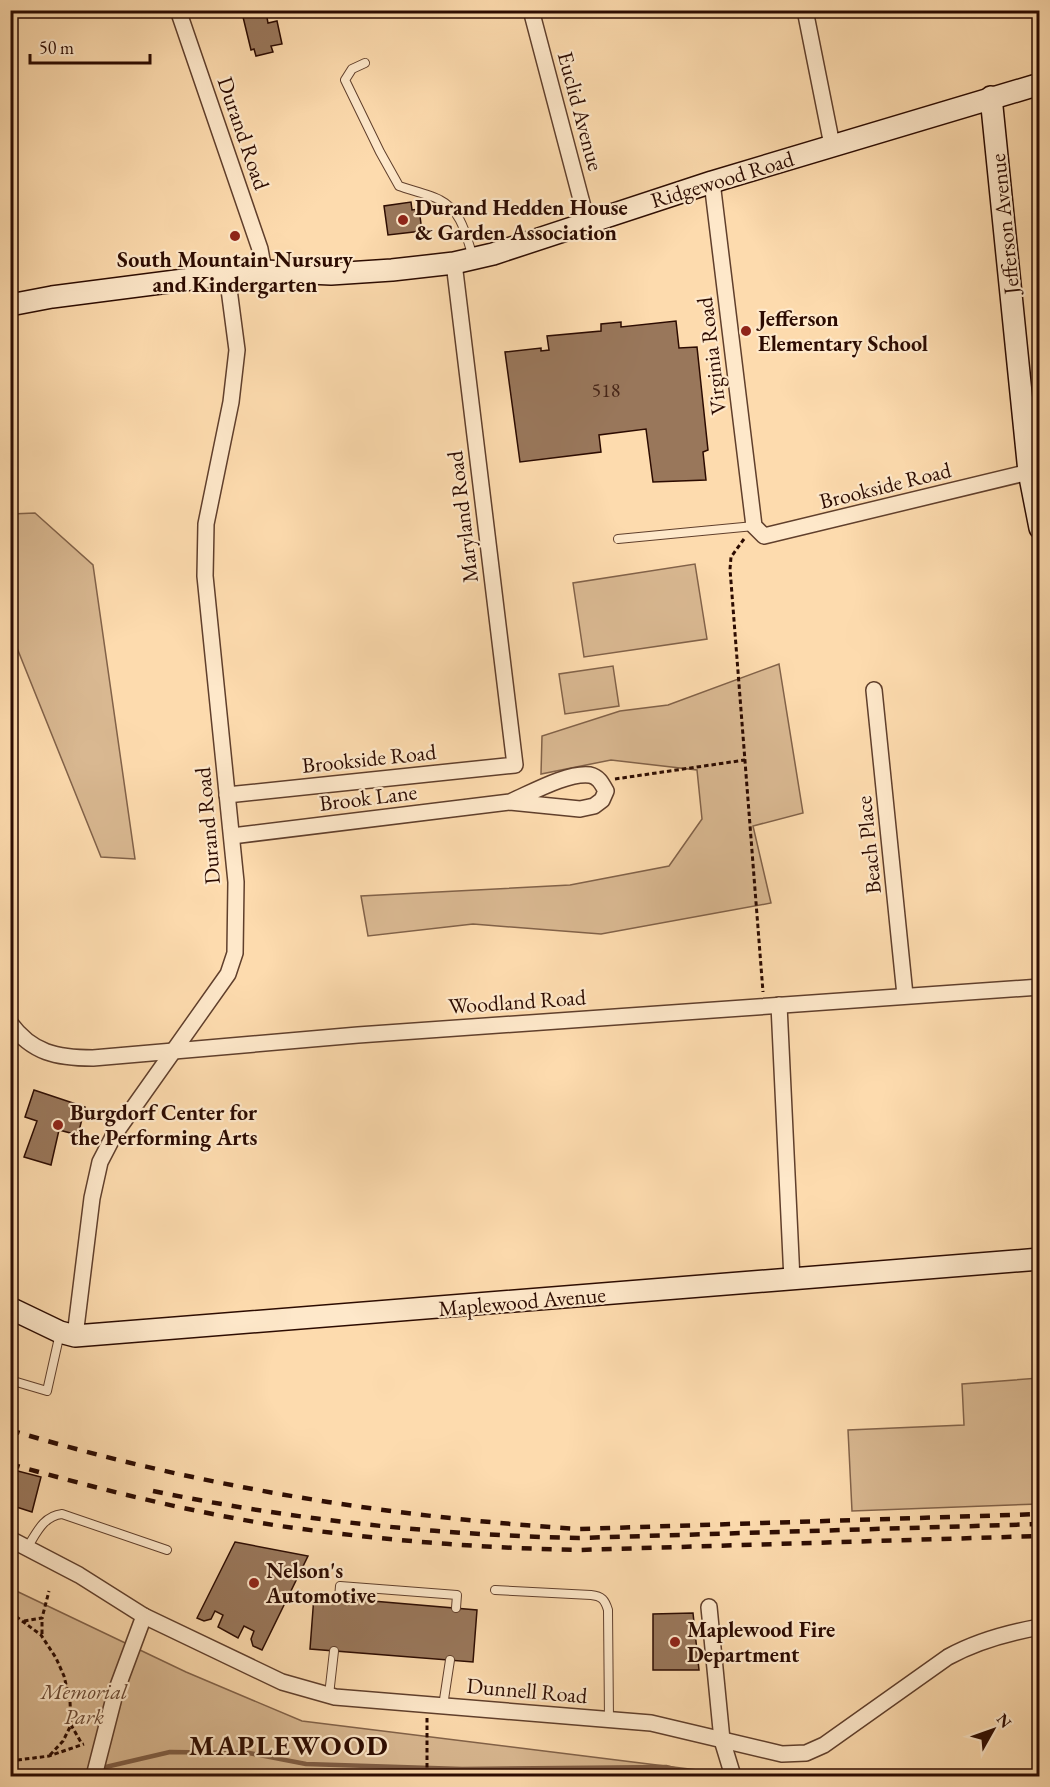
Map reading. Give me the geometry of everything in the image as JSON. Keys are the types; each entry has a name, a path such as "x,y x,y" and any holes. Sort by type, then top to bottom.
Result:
{"street":[{"name":"Durand Road","path":"178,10 260,249 264,271"},
{"name":"Euclid Avenue","path":"531,10 587,222"},
{"path":"805,10 832,145"},
{"name":"Ridgewood Road","path":"10,305 227,274 264,271 331,274 392,270 493,254 712,182 1040,84"},
{"name":"Jefferson Avenue","path":"991,97 1029,472 1040,528"},
{"name":"Virginia Road","path":"712,182 754,526"},
{"name":"Maryland Road","path":"464,260 515,765"},
{"name":"Durand Road","path":"67,1334 100,1162 114,1135 228,974 235,953 236,882 205,576 206,524 231,402 237,350 227,274"},
{"name":"Brookside Road","path":"754,526 764,536 1029,472"},
{"name":"Beach Place","path":"874,690 905,995"},
{"name":"Brookside Road","path":"227,795 515,765"},
{"name":"Brook Lane","path":"232,836 510,802 580,809 594,806 602,800 606,791 601,781 591,775 571,777 510,802"},
{"name":"Woodland Road","path":"10,1023 30,1043 43,1052 55,1056 93,1058 358,1035 1040,987"},
{"path":"779,1005 792,1280"},
{"name":"Maplewood Avenue","path":"67,1334 792,1280 1040,1259"},
{"path":"10,1308 67,1334"},
{"name":"Dunnell Road","path":"10,1539 79,1575 144,1616 282,1682 329,1695 651,1723 782,1754 806,1754 824,1745 948,1657 987,1639 1040,1627"},
{"path":"709,1607 722,1740 731,1770"},
{"path":"94,1776 115,1694 144,1616"}],"lane":[{"path":"365,63 352,69 345,80 399,186 440,200 454,211 462,223 464,260"},
{"path":"618,539 754,526"},
{"path":"10,1380 47,1391 67,1334"},
{"path":"27,1548 51,1516 62,1514 167,1550"},
{"path":"339,1599 340,1586 458,1595 456,1608"},
{"path":"495,1590 591,1595 605,1600 608,1610 609,1720"},
{"path":"329,1695 334,1651"},
{"path":"443,1706 450,1660"}],"path":[{"path":"754,526 731,557 730,569 763,994"},
{"path":"601,781 745,760"},
{"path":"41,1635 42,1618 49,1591"},
{"path":"10,1612 41,1635 56,1658 64,1676 70,1701 71,1725 63,1741 49,1756"},
{"path":"24,1621 42,1618"},
{"path":"10,1761 49,1756 84,1744 71,1725"},
{"path":"426,1731 427,1776"}],"green space":[{"path":"35,513 93,565 135,859 101,857 11,633 11,514"},
{"path":"695,564 707,639 584,657 573,583"},
{"path":"779,664 803,813 753,826 771,903 601,934 473,924 368,936 361,896 570,885 669,866 702,819 697,770 611,760 541,774 542,736 620,711 668,705"},
{"path":"613,666 619,706 565,714 559,674"},
{"path":"1039,1378 1039,1504 852,1511 848,1430 964,1425 962,1384"},
{"name":"Memorial Park","path":"10,1588 186,1672 302,1721 713,1772 714,1776 11,1776"}],"building":[{"path":"244,10 263,10 264,13 266,12 268,23 277,21 282,44 271,46 273,52 256,56 254,49 251,50 243,17 245,17"},
{"name":"Durand Hedden House & Garden Association","path":"411,202 412,210 419,209 422,231 388,235 384,206"},
{"name":"Jefferson Elementary School","path":"676,321 679,348 697,347 708,450 703,452 706,480 653,482 646,429 599,435 601,452 520,462 505,352 541,348 541,351 549,350 547,336 601,331 601,324 621,322 621,327"},
{"name":"Burgdorf Center for the Performing Arts","path":"34,1090 85,1107 78,1135 59,1130 51,1165 24,1157 37,1121 25,1117"},
{"path":"10,1469 41,1477 32,1512 10,1505"},
{"name":"Nelson's Automotive","path":"235,1542 308,1556 262,1650 253,1646 251,1639 254,1631 244,1626 238,1638 218,1627 223,1615 215,1611 211,1619 204,1621 197,1618"},
{"path":"314,1596 477,1610 473,1662 310,1649"},
{"name":"Maplewood Fire Department","path":"693,1613 699,1670 653,1670 653,1614"}],"waterway":[{"path":"67,1776 170,1752 249,1753 306,1764 462,1769 666,1767 700,1776"}],"railway":[{"path":"10,1430 79,1450 220,1483 363,1507 507,1524 579,1529 1040,1514"},
{"path":"10,1464 212,1514 280,1526 354,1535 467,1545 579,1550 1040,1536"},
{"path":"153,1491 312,1518 418,1529 525,1536 579,1538 1040,1524"}],"place":[{"name":"Durand Hedden House & Garden Association","path":"403,220"},
{"name":"South Mountain Nursury and Kindergarten","path":"235,236"},
{"name":"Jefferson Elementary School","path":"746,331"},
{"name":"Burgdorf Center for the Performing Arts","path":"58,1125"},
{"name":"Nelson's Automotive","path":"254,1583"},
{"name":"Maplewood Fire Department","path":"675,1642"}],"district":[{"name":"MAPLEWOOD","path":"289,1745"}]}
